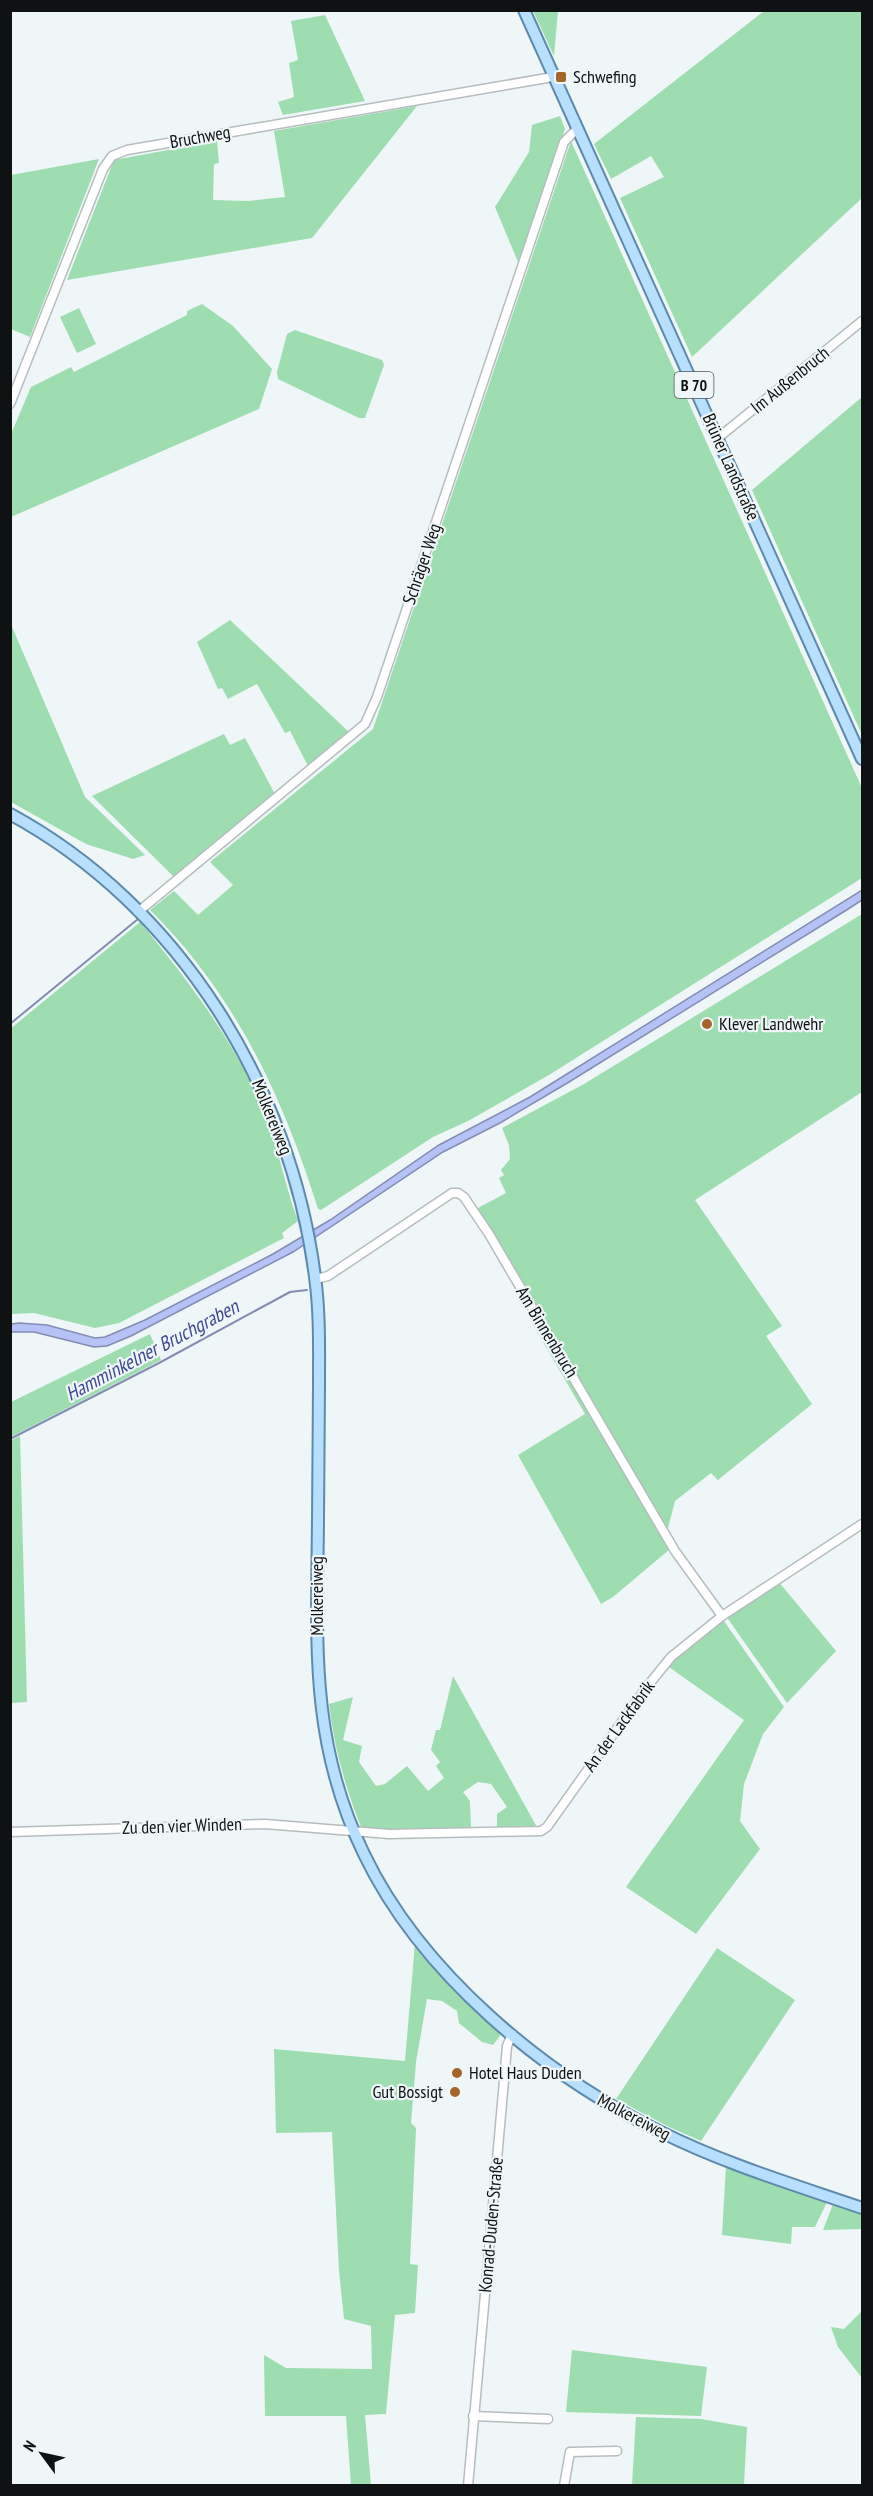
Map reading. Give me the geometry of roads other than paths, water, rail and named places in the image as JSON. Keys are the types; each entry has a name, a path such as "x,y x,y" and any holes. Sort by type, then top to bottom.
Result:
{"main road":[{"name":"Brüner Landstraße","path":"524,10 862,759"},
{"name":"Molkereiweg","path":"10,814 85,864 138,912 179,956 207,993 252,1068 285,1144 307,1227 316,1279 319,1332 318,1682 326,1743 341,1802 353,1832 382,1888 427,1950 465,1991 548,2064 598,2098 664,2134 722,2158 862,2208"}],"street":[{"name":"Bruchweg","path":"10,404 103,170 112,156 127,150 554,75"},
{"name":"Schräger Weg","path":"138,912 358,731 370,715 562,149 572,132 578,128"},
{"name":"Im Außenbruch","path":"718,438 862,321"},
{"name":"Am Binnenbruch","path":"316,1279 328,1276 452,1193 458,1193 464,1197 495,1245 675,1551 722,1616"},
{"name":"An der Lackfabrik","path":"353,1832 389,1834 541,1831 547,1827 662,1666 722,1616 862,1524"},
{"name":"Zu den vier Winden","path":"10,1832 265,1824 353,1832"},
{"name":"Konrad-Duden-Straße","path":"468,2486 506,2052 512,2034"},
{"path":"473,2416 548,2419"},
{"path":"564,2486 570,2452 617,2451"}],"water":[{"path":"862,890 862,900 845,911 569,1082 500,1123 443,1152 293,1252 131,1336 107,1346 94,1347 34,1332 11,1332 11,1324 19,1323 47,1325 95,1338 105,1337 145,1320 273,1254 330,1220 439,1145 530,1097"}],"waterway":[{"path":"10,1024 138,919"},
{"name":"Hamminkelner Bruchgraben","path":"10,1439 159,1363 290,1292 307,1290"}],"place":[{"name":"Schwefing","path":"561,77"},
{"name":"Klever Landwehr","path":"707,1024"},
{"name":"Hotel Haus Duden","path":"457,2073"},
{"name":"Gut Bossigt","path":"455,2092"}]}
